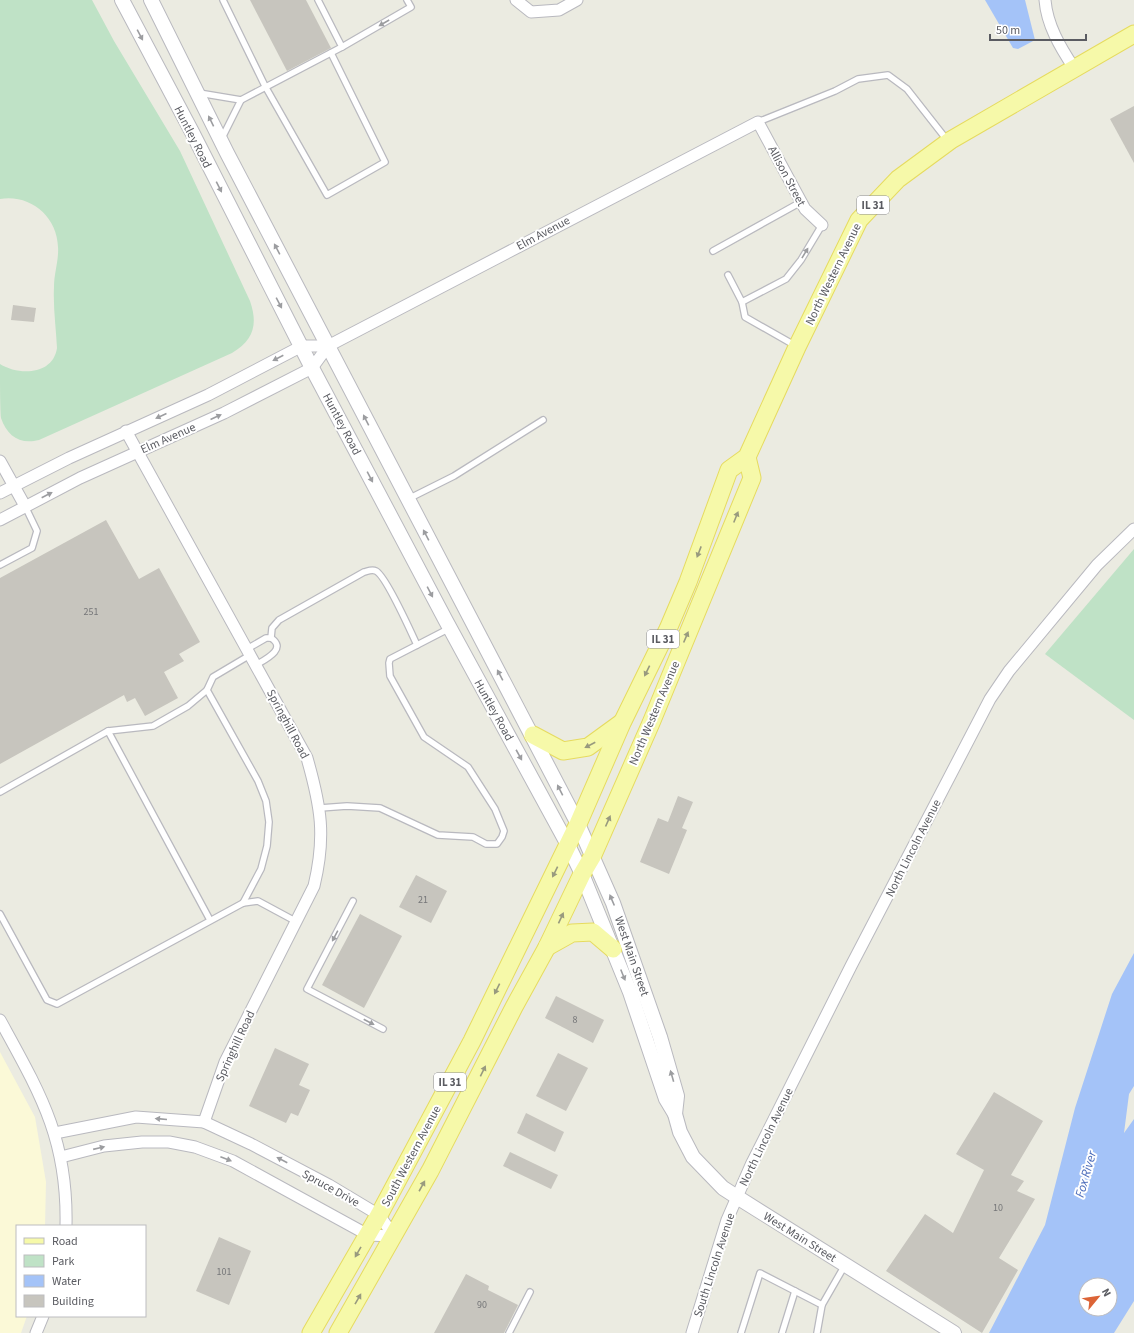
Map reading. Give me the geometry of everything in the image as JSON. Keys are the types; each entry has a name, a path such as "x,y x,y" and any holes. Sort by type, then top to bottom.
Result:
{"main road":[{"name":"North Western Avenue","path":"578,824 622,723 668,629 688,582 729,470 747,457 797,346 859,220 898,179 948,142 1134,34"},
{"name":"North Western Avenue","path":"592,857 651,723 752,478 747,457"},
{"path":"532,735 563,751 588,747 622,723"},
{"name":"South Western Avenue","path":"310,1333 368,1235 468,1048 578,824"},
{"name":"South Western Avenue","path":"338,1333 430,1171 514,1007 547,947 582,874 592,857"},
{"path":"547,947 572,933 593,932 613,949"}],"street":[{"name":"Huntley Road","path":"122,0 302,346 312,368 450,628 568,845"},
{"name":"Huntley Road","path":"151,0 221,140 407,500 578,824"},
{"path":"516,0 531,12 559,10 577,0"},
{"path":"1045,0 1051,27 1063,51 1074,68"},
{"name":"Elm Avenue","path":"0,520 80,478 224,413 312,368 328,346 758,122"},
{"name":"Allison Street","path":"758,122 805,209 822,225"},
{"name":"Elm Avenue","path":"0,493 126,431 208,395 302,346 328,346"},
{"name":"Springhill Road","path":"126,431 307,758 320,808 322,834 320,859 314,886 225,1062 204,1122"},
{"path":"0,461 25,506"},
{"name":"North Lincoln Avenue","path":"737,1198 751,1165 851,966 990,699 1009,671 1097,565 1134,529"},
{"name":"West Main Street","path":"578,824 613,903 660,1037 677,1096 675,1114"},
{"name":"West Main Street","path":"568,845 582,874 613,949 648,1042 666,1099 675,1114 680,1132 693,1157 722,1188 954,1333"},
{"path":"0,1020 44,1102 55,1133 61,1157 65,1187 66,1225"},
{"name":"Spruce Drive","path":"55,1133 136,1117 204,1122 251,1144 322,1181 379,1215 394,1236"},
{"name":"Spruce Drive","path":"61,1157 104,1146 142,1142 169,1142 195,1147 233,1161 368,1235 394,1236"},
{"name":"South Lincoln Avenue","path":"692,1333 716,1251 737,1198"},
{"path":"36,1333 43,1317"}],"lane":[{"path":"223,0 265,86 327,195 385,162 331,53"},
{"path":"318,0 342,47"},
{"path":"221,140 241,100 265,86 331,53 411,8 407,0"},
{"path":"758,122 834,91 858,79 888,75 907,89 948,142"},
{"path":"198,93 241,100"},
{"path":"713,251 801,202"},
{"path":"742,302 786,279 801,260 822,225"},
{"path":"728,275 742,302 745,317 797,346"},
{"path":"407,500 454,476 543,420"},
{"path":"0,565 32,548 37,531 25,506"},
{"path":"270,638 272,628 279,620 364,572 373,570 378,571 386,584 417,645"},
{"path":"320,808 347,806 380,808 438,835 473,837 486,844 497,844 504,831 495,809 468,767 424,737 390,676 390,659 450,628"},
{"path":"251,656 266,638 270,638"},
{"path":"0,792 108,731 153,726 188,706 207,690 212,677 251,656 276,652 276,644 270,638"},
{"path":"207,690 258,781 266,801 269,822 267,846 261,869 243,902"},
{"path":"108,731 210,920"},
{"path":"0,914 47,1000 57,1004 243,902 258,902 297,922"},
{"path":"353,902 307,989 383,1029"},
{"path":"817,1333 822,1306 845,1265"},
{"path":"741,1333 760,1273 822,1306"},
{"path":"782,1333 795,1291"},
{"path":"510,1333 530,1292"}],"shaded area":[{"path":"0,1052 35,1117 46,1182 45,1225 16,1225 16,1317 27,1317 21,1333 0,1333"}],"green space":[{"path":"0,0 92,0 114,41 180,151 250,301 254,317 254,324 249,337 245,343 232,353 39,440 32,441 15,438 7,430 1,418 0,364 16,370 34,371 49,364 54,357 57,348 54,287 58,247 53,226 40,210 22,200 11,198 0,199"},
{"path":"1134,549 1134,720 1045,654"}],"water":[{"path":"985,0 1025,0 1035,40 1018,49 1013,48"},
{"name":"Fox River","path":"1134,953 1134,1086 1129,1094 1124,1133 1134,1119 1134,1301 1114,1333 989,1333 1045,1225 1075,1108 1112,994"}],"building":[{"path":"250,0 306,0 331,48 287,71"},
{"path":"1134,106 1134,163 1110,119"},
{"path":"13,305 36,308 34,322 11,320"},
{"path":"106,520 139,579 159,568 200,642 179,654 184,661 164,672 178,698 145,716 135,698 127,702 124,695 0,764 0,578"},
{"path":"678,796 693,802 682,828 687,830 669,874 640,862 658,818 668,822"},
{"path":"416,875 447,891 431,923 399,907"},
{"path":"360,914 402,936 364,1008 322,985"},
{"path":"556,996 604,1020 593,1043 545,1018"},
{"path":"275,1048 309,1064 299,1085 310,1090 298,1116 291,1113 286,1123 249,1106"},
{"path":"558,1053 588,1068 566,1111 536,1096"},
{"path":"994,1092 1043,1121 1011,1175 1024,1181 1017,1191 1035,1199 999,1258 1018,1270 982,1333 886,1271 925,1214 953,1233 984,1170 956,1154"},
{"path":"526,1113 564,1132 555,1152 517,1133"},
{"path":"510,1152 558,1175 551,1189 503,1166"},
{"path":"219,1237 251,1251 229,1305 196,1291"},
{"path":"466,1274 489,1286 488,1290 518,1305 504,1333 434,1333"}]}
